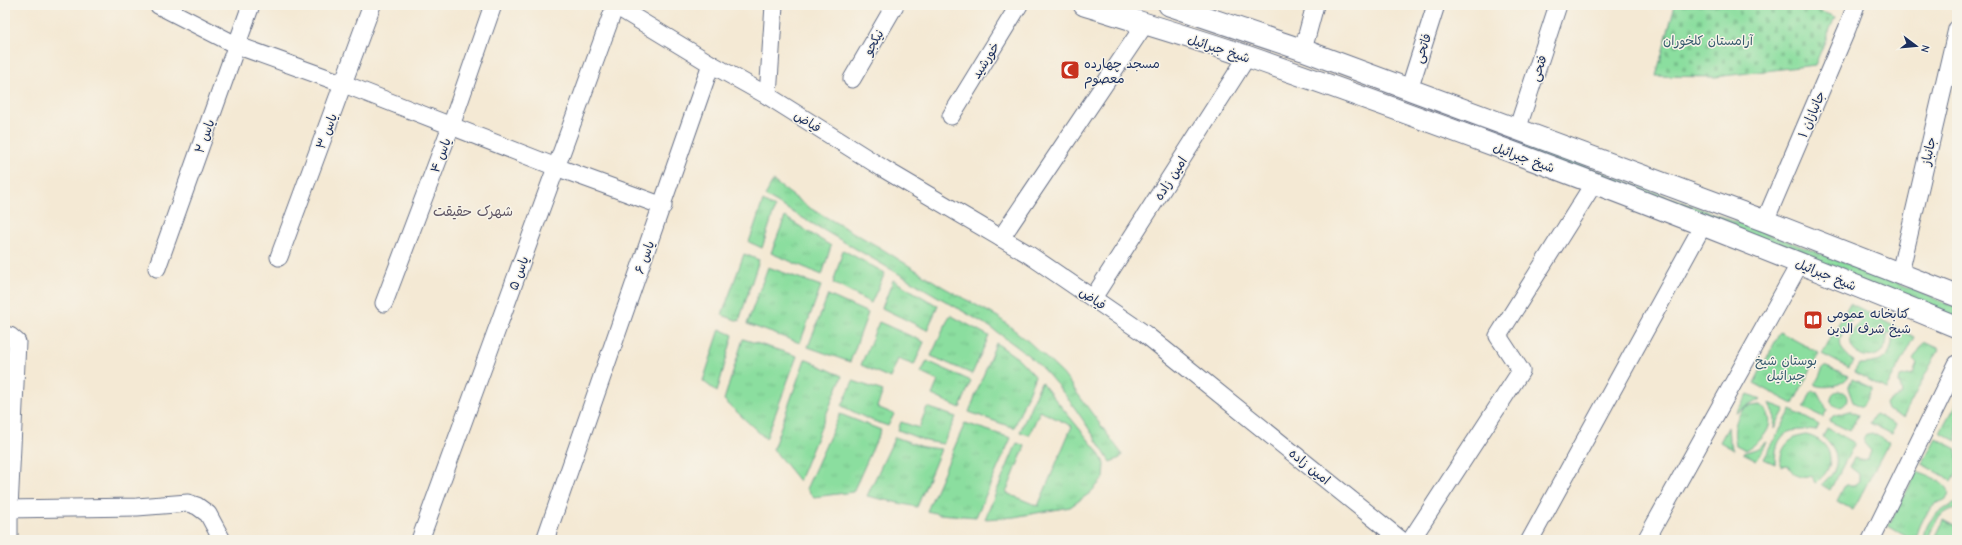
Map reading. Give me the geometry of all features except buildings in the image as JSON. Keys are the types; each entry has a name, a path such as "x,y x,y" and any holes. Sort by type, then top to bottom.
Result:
{"street":[{"path":"158,5 236,44 344,84 556,167 663,206"},
{"name":"یاس ۲","path":"157,268 250,5"},
{"name":"یاس ۳","path":"279,258 372,5"},
{"name":"یاس ۴","path":"384,303 451,126 493,5"},
{"name":"فیاض","path":"615,5 711,64 768,96 884,169 1028,254 1145,334 1180,363"},
{"name":"یاس ۵","path":"420,540 615,5"},
{"path":"768,96 774,5"},
{"name":"نیکجو","path":"852,79 895,5"},
{"name":"خورشید","path":"951,116 1019,5"},
{"name":"شیخ جبرائیل","path":"1084,5 1247,56 1400,111 1703,225 1957,327"},
{"name":"شیخ جبرائیل","path":"1169,5 1197,10 1765,221 1957,296"},
{"path":"1303,50 1315,5"},
{"name":"فاتحی","path":"1409,90 1436,5"},
{"name":"فتحی","path":"1517,130 1558,5"},
{"name":"جانبازان ۱","path":"1765,221 1848,29 1852,6"},
{"path":"1001,238 1145,24"},
{"name":"جانباز","path":"1900,273 1957,29"},
{"name":"امین زاده","path":"1093,298 1247,56"},
{"name":"یاس ۶","path":"545,540 663,206 711,64"},
{"path":"1400,111 1409,90"},
{"path":"1411,540 1521,371 1498,336 1594,183"},
{"path":"1530,540 1703,225"},
{"path":"1646,540 1800,263"},
{"path":"5,335 10,336 18,342 7,509 9,540"},
{"name":"امین زاده","path":"1180,363 1401,540"},
{"path":"1871,540 1957,364"},
{"path":"7,509 137,507 188,503 198,506 208,514 222,540"}],"green space":[{"name":"آرامستان کلخوران","path":"1675,5 1804,5 1835,17 1815,65 1715,77 1656,76"},
{"path":"1421,113 1481,128 1524,143 1891,280 1957,308 1957,319"},
{"path":"773,181 808,207 879,247 943,287 998,317 1029,342 1063,374 1122,454 1120,458 1110,462 1086,424 1059,387 1038,364 1026,354 990,327 765,196"},
{"path":"763,201 775,208 762,248 749,242"},
{"path":"785,217 831,246 822,275 771,253"},
{"path":"843,250 885,273 871,303 833,283"},
{"path":"744,254 759,260 739,321 722,315"},
{"path":"768,267 821,286 800,343 747,324"},
{"path":"893,280 938,306 927,330 882,308"},
{"path":"828,295 868,313 850,362 808,347"},
{"name":"بوستان شیخ جبرائیل","path":"1850,303 1914,337 1886,389 1854,372 1859,364 1874,363 1885,358 1891,348 1892,333 1887,333 1885,346 1879,353 1871,356 1862,356 1855,351 1851,343 1852,333 1861,321 1857,316 1847,325 1841,339 1842,349 1853,361 1849,368 1822,354"},
{"path":"950,315 989,336 972,374 931,356"},
{"path":"879,322 924,342 914,365 898,359 890,378 861,365"},
{"path":"720,329 733,335 717,392 703,381"},
{"name":"بوستان شیخ جبرائیل","path":"1780,332 1819,353 1793,404 1754,383"},
{"path":"743,339 797,356 766,439 724,400"},
{"path":"1924,342 1939,349 1903,417 1887,410 1885,404 1902,394 1899,382 1900,377 1913,374 1917,364 1913,360"},
{"path":"996,343 1019,359 1035,376 1014,428 969,412"},
{"path":"805,359 842,376 799,481 773,449"},
{"path":"927,361 971,381 960,408 932,395 938,381 921,373"},
{"name":"بوستان شیخ جبرائیل","path":"1824,366 1849,376 1834,386 1824,387 1815,385"},
{"name":"بوستان شیخ جبرائیل","path":"1852,379 1872,388 1862,407 1853,402 1848,388"},
{"path":"853,381 883,391 877,407 894,414 888,426 868,419 842,406"},
{"path":"1041,382 1096,449 1105,464 1104,478 1090,493 1070,507 1014,517 985,519 1017,443 1025,446 1006,493 1038,506 1072,426 1040,411 1029,435 1020,432"},
{"name":"بوستان شیخ جبرائیل","path":"1812,390 1819,394 1827,410 1823,417 1804,408"},
{"name":"بوستان شیخ جبرائیل","path":"1839,391 1846,396 1847,399 1842,406 1839,407 1832,402 1831,399 1836,392"},
{"name":"بوستان شیخ جبرائیل","path":"1748,394 1760,399 1736,413"},
{"path":"1957,401 1957,441 1940,432"},
{"name":"بوستان شیخ جبرائیل","path":"1769,403 1785,409 1774,429 1775,418"},
{"name":"بوستان شیخ جبرائیل","path":"1760,405 1766,411 1770,424 1764,436 1746,450 1736,445 1735,430 1737,419 1747,407"},
{"path":"927,407 956,417 943,444 926,441 898,430 901,422 919,428"},
{"name":"بوستان شیخ جبرائیل","path":"1791,410 1819,425 1816,431 1797,430 1790,432 1780,439 1777,446 1775,464 1764,459"},
{"name":"بوستان شیخ جبرائیل","path":"1849,411 1858,415 1850,431 1829,421 1833,416"},
{"path":"840,414 881,430 853,492 814,497 806,489"},
{"path":"1875,414 1896,425 1892,434 1870,423"},
{"path":"965,423 1011,438 976,517 939,514 927,511"},
{"path":"1728,427 1729,439 1734,450 1720,442"},
{"path":"1827,428 1855,443 1830,490 1822,485 1833,473 1836,461 1836,455 1833,449 1823,437"},
{"path":"1872,433 1889,442 1853,510 1837,501 1845,485 1854,485 1859,481 1859,474 1850,467 1854,458 1862,460 1868,459 1871,451 1864,443 1865,435"},
{"path":"1806,435 1815,438 1822,443 1830,455 1828,470 1823,477 1815,483 1812,476 1800,477 1792,472 1788,465 1781,466 1782,454 1786,444 1795,438"},
{"path":"895,437 923,447 941,449 917,507 867,496"},
{"path":"1936,438 1957,449 1957,472 1952,481 1922,464"},
{"path":"1767,442 1757,460 1743,453 1759,448"},
{"path":"1917,472 1940,482 1948,490 1948,494 1945,499 1937,503 1929,510 1921,525 1916,540 1912,540 1888,526"},
{"path":"1953,503 1957,503 1957,508 1941,515 1934,524 1929,540 1925,540 1925,534 1929,522 1942,509"},
{"path":"1944,520 1957,527 1957,540 1934,540"}],"place":[{"name":"مسجد چهارده معصوم","path":"1070,70"},
{"name":"کتابخانه عمومی شیخ شرف الدین","path":"1813,320"}],"district":[{"name":"شهرک حقیقت","path":"473,211"}]}
